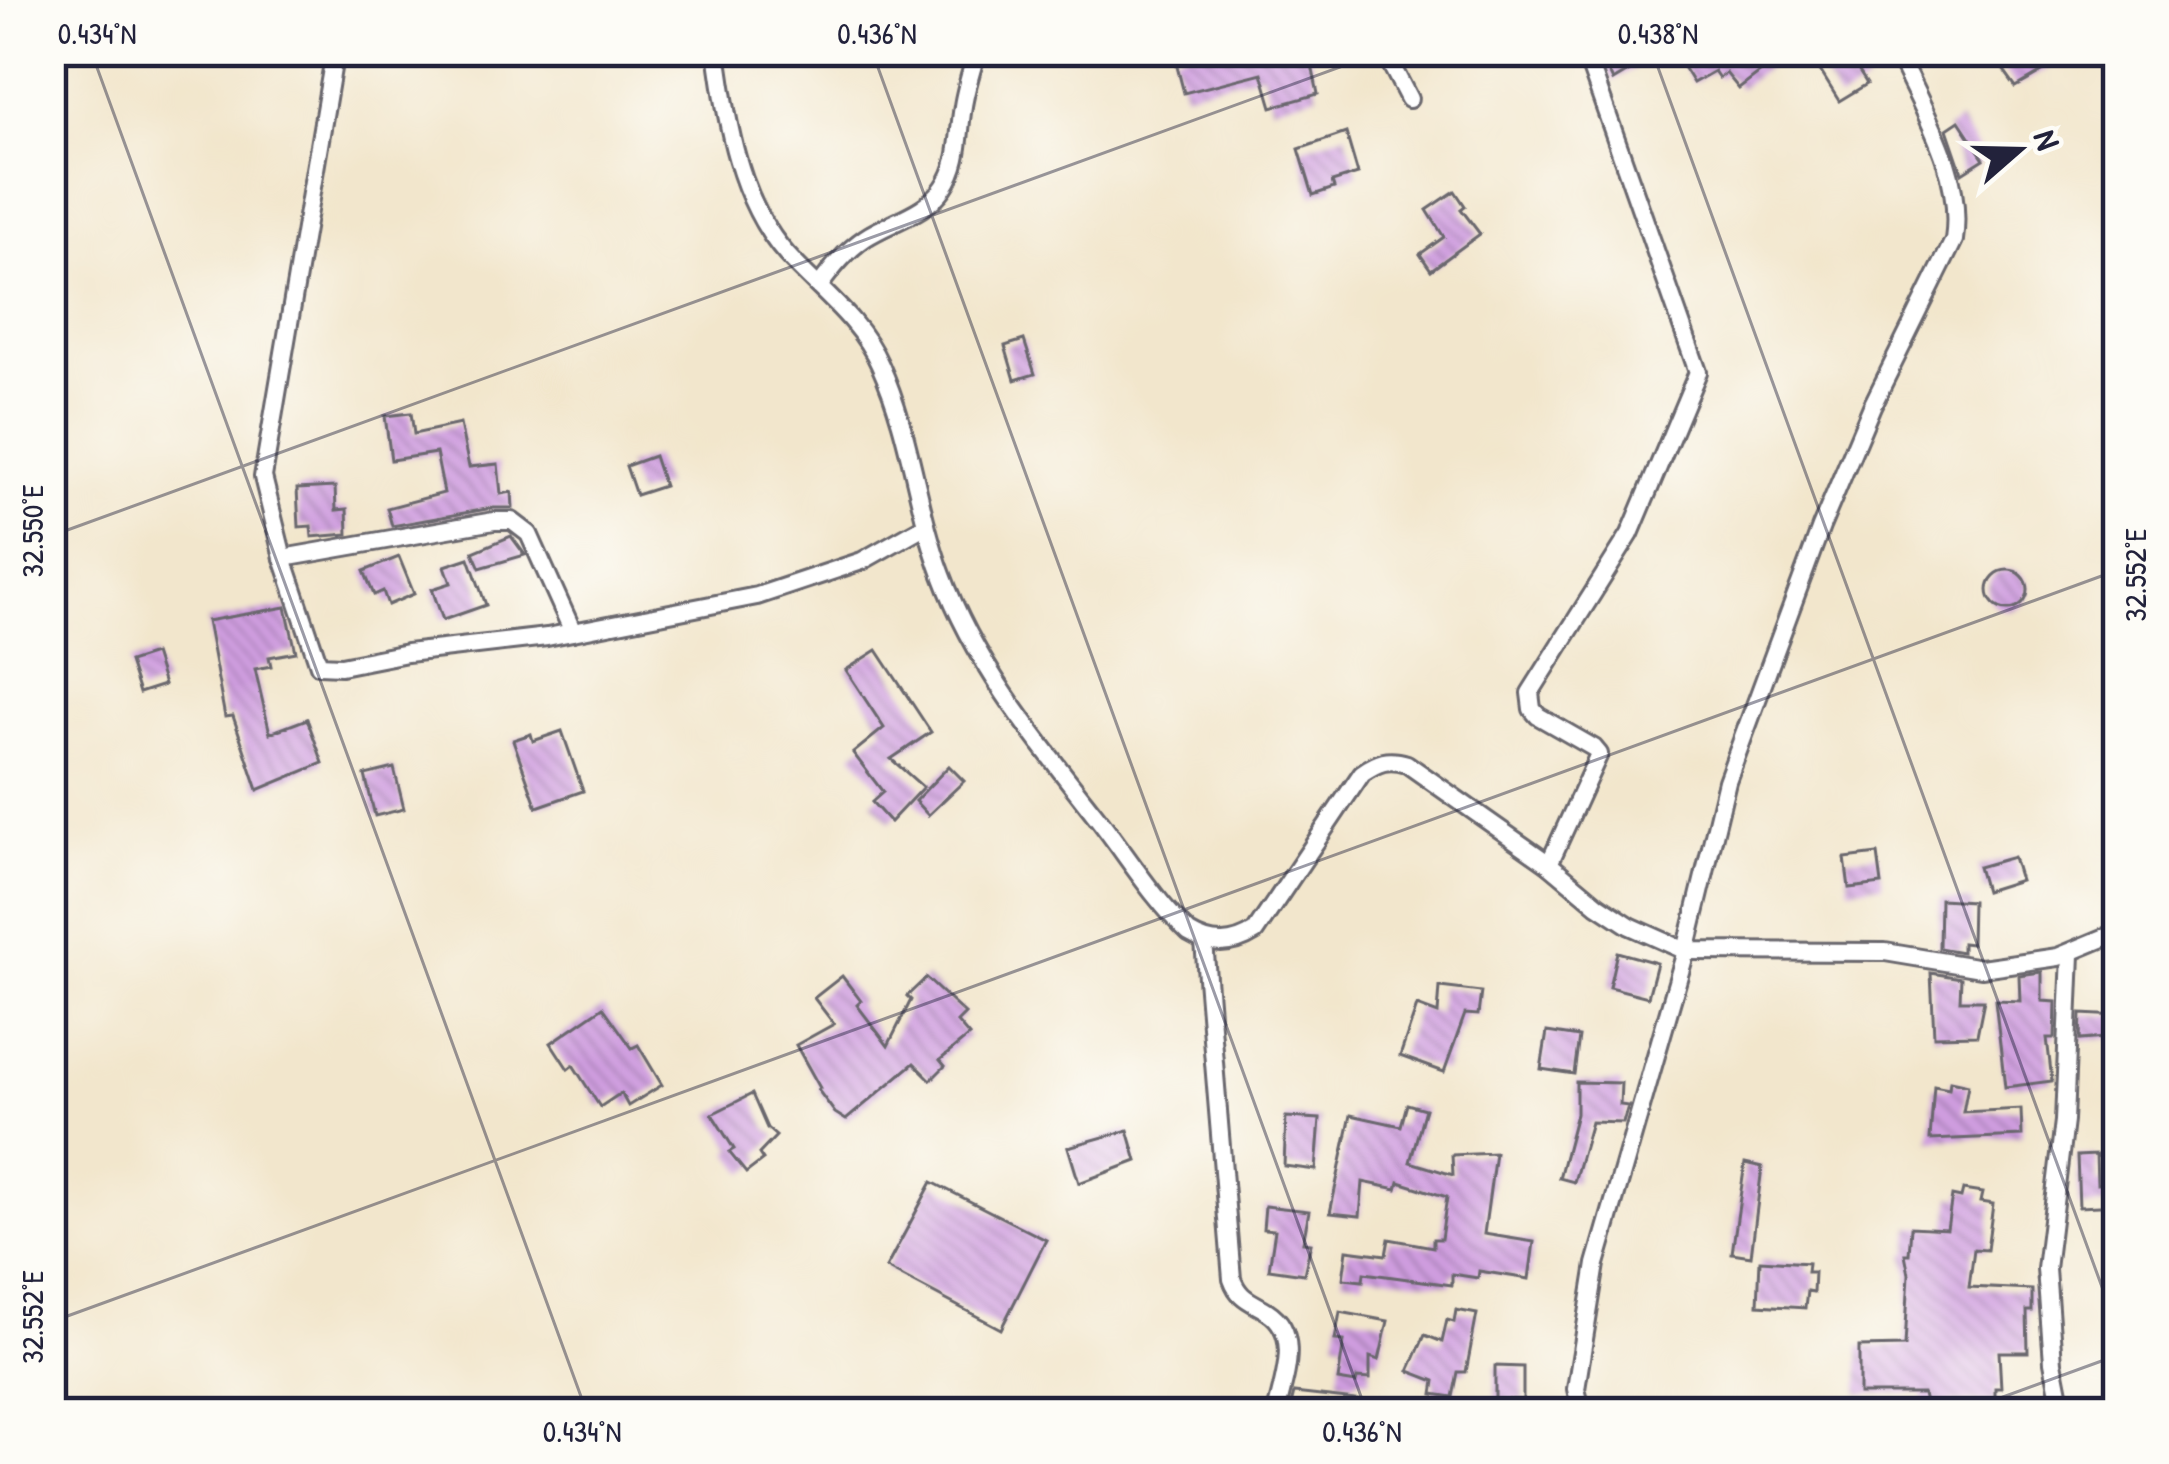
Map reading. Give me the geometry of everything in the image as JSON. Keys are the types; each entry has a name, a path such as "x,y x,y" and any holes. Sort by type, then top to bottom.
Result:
{"street":[{"path":"335,51 263,477 283,557 320,664 341,666 573,632 757,596 862,561 926,525"},
{"path":"717,51 724,103 756,208 790,258 848,314 880,363 914,461 926,525 964,625 1010,704 1173,918 1204,942 1243,939 1264,923 1353,784 1383,761 1407,764 1630,926 1686,951 1885,952 1981,968 2071,954 2118,932"},
{"path":"820,285 863,239 929,204 942,190 962,139 962,111 977,51"},
{"path":"1384,51 1409,99"},
{"path":"1549,864 1599,754 1538,716 1532,710 1530,693 1630,534 1698,372 1585,51"},
{"path":"1582,1413 1576,1389 1596,1264 1686,951 1727,781 1872,406 1954,240 1958,218 1954,182 1896,51"},
{"path":"283,557 494,520 512,521 529,534 573,632"},
{"path":"1204,942 1232,1279 1245,1300 1267,1311 1288,1337 1276,1413"},
{"path":"2063,1413 2053,1362 2046,1269 2064,1121 2071,954"},
{"path":"2095,1413 2118,1394"}],"building":[{"path":"1309,51 1318,94 1272,107 1262,73 1184,93 1174,55"},
{"path":"1599,51 1663,51 1613,81"},
{"path":"1673,51 1758,51 1769,66 1739,89 1726,73 1719,78 1714,71 1693,83"},
{"path":"1846,51 1867,84 1839,101 1816,64"},
{"path":"2012,51 2034,51 2051,67 2016,87 1998,62"},
{"path":"1959,121 1984,159 1962,173 1947,129"},
{"path":"1346,133 1358,174 1332,182 1334,188 1313,195 1299,149"},
{"path":"1455,191 1465,206 1461,209 1480,234 1431,270 1420,254 1444,237 1427,210"},
{"path":"1024,340 1035,374 1015,380 1005,346"},
{"path":"411,413 414,434 460,424 469,467 498,464 501,494 512,492 513,508 392,526 387,508 444,493 436,453 391,460 385,416"},
{"path":"654,456 664,486 636,495 626,466"},
{"path":"335,487 336,510 347,509 348,534 312,537 311,526 299,527 297,489"},
{"path":"511,536 525,555 480,568 473,552"},
{"path":"399,557 414,594 388,605 383,591 374,595 364,571"},
{"path":"469,558 486,605 443,620 432,589 451,583 445,566"},
{"path":"2008,570 2022,576 2028,590 2022,604 2008,610 1994,604 1988,590 1994,576"},
{"path":"286,607 296,652 269,657 271,666 255,669 270,733 307,719 323,763 258,790 233,716 225,717 207,621"},
{"path":"877,650 931,732 891,759 923,787 890,822 872,802 883,792 853,753 884,728 846,670"},
{"path":"154,654 164,685 139,693 129,662"},
{"path":"562,731 583,791 537,807 513,740 531,734 533,741"},
{"path":"949,766 964,781 928,815 915,801"},
{"path":"394,768 404,809 375,816 365,775"},
{"path":"1878,854 1882,884 1849,888 1845,858"},
{"path":"2013,857 2020,880 1985,891 1978,867"},
{"path":"1940,899 1972,901 1971,944 1962,943 1962,952 1939,948"},
{"path":"1617,952 1657,963 1648,997 1609,987"},
{"path":"2042,972 2042,1001 2056,1002 2055,1038 2047,1038 2052,1081 2005,1087 1995,1000 2020,1001 2019,975"},
{"path":"1931,973 1961,978 1960,1000 1984,1000 1977,1035 1934,1036"},
{"path":"842,976 888,1046 911,1000 907,996 926,978 965,1014 957,1022 969,1036 940,1060 945,1066 931,1080 914,1063 846,1120 818,1090 796,1045 834,1024 814,998"},
{"path":"1440,987 1481,992 1478,1015 1465,1014 1444,1072 1400,1056 1417,1006 1438,1014"},
{"path":"603,1007 632,1048 638,1045 662,1085 628,1106 621,1093 600,1107 573,1065 568,1069 551,1043"},
{"path":"2081,1014 2118,1016 2118,1037 2080,1040"},
{"path":"1547,1032 1579,1037 1574,1074 1541,1069"},
{"path":"1950,1081 1968,1085 1963,1112 2021,1109 2022,1136 1930,1140 1934,1086 1949,1089"},
{"path":"1576,1082 1621,1083 1620,1105 1628,1106 1623,1123 1591,1122 1574,1182 1559,1178 1576,1114"},
{"path":"752,1094 767,1128 776,1136 759,1154 763,1160 746,1173 729,1152 734,1149 712,1114"},
{"path":"1407,1104 1425,1109 1410,1162 1453,1175 1452,1155 1495,1153 1484,1234 1534,1242 1529,1279 1479,1271 1478,1278 1452,1274 1452,1285 1364,1273 1363,1281 1343,1279 1347,1250 1386,1255 1389,1239 1433,1247 1433,1239 1441,1239 1447,1197 1399,1182 1397,1189 1363,1182 1360,1216 1330,1213 1351,1115 1401,1126"},
{"path":"1286,1117 1320,1119 1316,1170 1284,1166"},
{"path":"1128,1130 1137,1161 1079,1183 1068,1147"},
{"path":"2096,1155 2097,1184 2118,1180 2118,1205 2079,1207 2077,1156"},
{"path":"1745,1163 1762,1167 1751,1256 1732,1253"},
{"path":"932,1182 1046,1240 1001,1329 886,1268"},
{"path":"1963,1190 1982,1193 1980,1202 1993,1204 1987,1250 1974,1249 1969,1287 2032,1290 2032,1311 2027,1311 2028,1352 1999,1352 2001,1388 1995,1388 1995,1402 1925,1404 1923,1394 1859,1394 1859,1347 1905,1346 1909,1274 1905,1254 1909,1254 1911,1227 1947,1229 1952,1196 1961,1198"},
{"path":"1265,1206 1309,1211 1303,1242 1311,1243 1304,1274 1269,1269 1275,1230 1263,1229"},
{"path":"1760,1260 1808,1263 1807,1272 1814,1272 1813,1292 1807,1291 1805,1308 1758,1305"},
{"path":"1456,1310 1477,1314 1466,1372 1458,1372 1453,1397 1433,1394 1435,1381 1409,1371 1425,1335 1442,1342 1447,1320 1454,1322"},
{"path":"1340,1312 1388,1321 1379,1360 1370,1357 1370,1379 1338,1380 1344,1341 1335,1340"},
{"path":"1495,1366 1523,1367 1523,1400 1495,1400"},
{"path":"1294,1393 1365,1401 1364,1413 1289,1413"}]}
